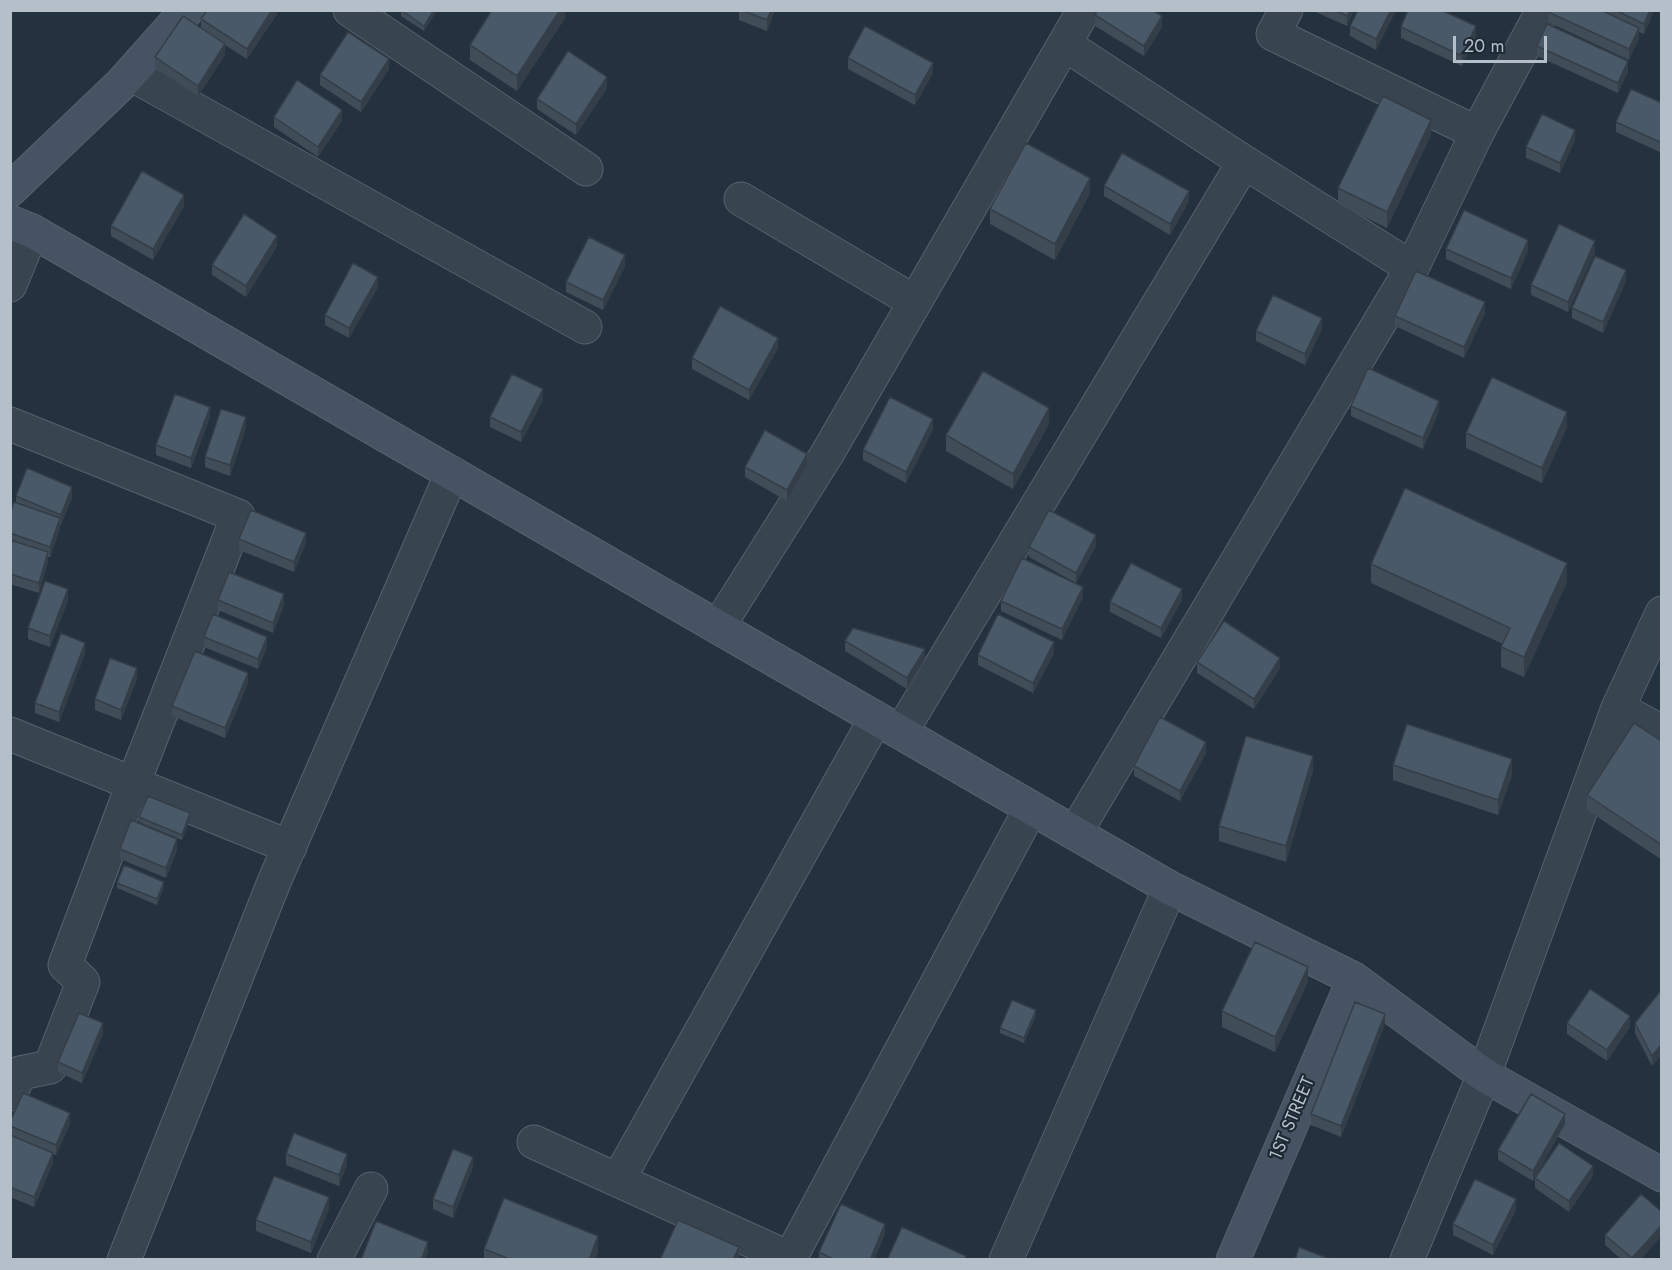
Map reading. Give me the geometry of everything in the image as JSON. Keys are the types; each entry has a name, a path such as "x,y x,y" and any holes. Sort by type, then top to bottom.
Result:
{"street":[{"path":"10,190 131,74 187,10"},
{"path":"350,10 585,169"},
{"path":"718,627 827,454 1066,45 1084,10"},
{"path":"1286,10 1273,34 1477,133"},
{"path":"1075,833 1412,268 1477,133 1543,10"},
{"path":"1066,45 1244,162 1412,268"},
{"path":"131,74 585,327"},
{"path":"618,1180 888,725 1244,162"},
{"path":"741,199 915,302"},
{"path":"10,285 21,226 1170,888 1354,978 1484,1075 1662,1175"},
{"path":"10,424 238,516 65,965 82,982 50,1067 20,1073 10,1094"},
{"path":"124,1260 290,847 452,473"},
{"path":"1407,1260 1484,1075 1618,708 1662,613"},
{"path":"1618,708 1662,732"},
{"path":"10,734 290,847"},
{"path":"534,1142 789,1259 1031,808"},
{"path":"1006,1260 1170,888"},
{"name":"1ST STREET","path":"1233,1260 1354,978"},
{"path":"334,1260 371,1189"}],"building":[{"path":"207,10 272,10 247,49 201,19"},
{"path":"401,10 434,10 424,26"},
{"path":"492,10 560,10 517,76 470,45"},
{"path":"741,10 771,10 767,20"},
{"path":"1098,10 1152,10 1162,16 1144,46 1095,15"},
{"path":"1335,10 1350,10 1347,16"},
{"path":"1358,10 1391,10 1376,39 1350,26"},
{"path":"1408,10 1441,10 1476,26 1462,56 1401,27"},
{"path":"1548,10 1601,10 1639,28 1629,49 1548,12"},
{"path":"1615,10 1650,10 1644,24"},
{"path":"183,16 225,44 198,86 155,57"},
{"path":"1547,24 1628,61 1618,83 1537,46"},
{"path":"865,26 933,63 915,95 848,58"},
{"path":"348,32 389,59 361,102 320,75"},
{"path":"568,51 607,77 576,124 537,99"},
{"path":"297,80 342,110 318,147 274,117"},
{"path":"1631,89 1662,103 1662,143 1616,122"},
{"path":"1383,96 1431,120 1387,212 1338,188"},
{"path":"1542,114 1575,130 1560,163 1526,147"},
{"path":"1026,143 1090,178 1055,244 990,209"},
{"path":"1122,153 1189,191 1170,224 1104,186"},
{"path":"142,171 184,195 153,249 111,226"},
{"path":"1464,210 1528,240 1511,278 1446,249"},
{"path":"244,214 277,236 246,286 212,265"},
{"path":"1559,224 1595,241 1568,302 1531,285"},
{"path":"589,237 625,255 603,300 566,282"},
{"path":"1595,256 1626,270 1603,322 1572,308"},
{"path":"353,263 378,277 349,328 325,315"},
{"path":"1416,271 1485,302 1464,347 1395,316"},
{"path":"1273,295 1322,318 1305,354 1256,331"},
{"path":"720,306 778,338 749,390 692,358"},
{"path":"1368,368 1439,401 1423,438 1351,406"},
{"path":"983,371 1049,408 1013,474 946,435"},
{"path":"512,374 543,389 521,432 490,417"},
{"path":"1492,377 1567,412 1542,468 1466,433"},
{"path":"175,394 210,407 191,458 156,445"},
{"path":"890,397 933,419 906,472 863,450"},
{"path":"221,409 246,417 230,465 205,457"},
{"path":"765,430 807,454 787,490 745,467"},
{"path":"27,468 72,487 61,515 16,496"},
{"path":"1405,488 1567,563 1524,657 1501,647 1510,628 1371,564"},
{"path":"14,502 60,518 50,547 10,533 10,513"},
{"path":"251,510 306,533 294,562 239,539"},
{"path":"1049,510 1096,535 1076,573 1029,547"},
{"path":"10,540 48,552 39,583 10,574"},
{"path":"1022,558 1083,587 1062,629 1001,601"},
{"path":"1131,563 1182,589 1161,628 1110,602"},
{"path":"229,572 284,594 273,623 218,600"},
{"path":"45,581 68,589 50,636 28,628"},
{"path":"213,614 267,637 258,659 204,637"},
{"path":"998,614 1054,642 1033,683 978,655"},
{"path":"1224,621 1280,658 1254,699 1197,662"},
{"path":"853,628 925,649 907,678 845,641"},
{"path":"61,633 85,643 59,712 35,703"},
{"path":"195,651 248,673 225,728 172,706"},
{"path":"110,658 137,668 121,710 95,699"},
{"path":"1160,717 1206,742 1180,791 1134,766"},
{"path":"1634,723 1662,741 1662,845 1587,795"},
{"path":"1407,724 1512,759 1498,800 1393,765"},
{"path":"1246,736 1313,756 1286,846 1219,826"},
{"path":"148,796 190,813 182,835 139,817"},
{"path":"131,820 177,839 166,868 120,849"},
{"path":"124,865 164,882 157,899 117,883"},
{"path":"1255,942 1308,967 1275,1037 1222,1011"},
{"path":"1590,989 1630,1016 1607,1050 1567,1023"},
{"path":"1662,989 1662,1044 1652,1056 1635,1023"},
{"path":"1012,1000 1036,1010 1024,1038 1000,1028"},
{"path":"1355,1002 1385,1014 1341,1126 1311,1114"},
{"path":"79,1013 103,1023 82,1073 58,1062"},
{"path":"23,1093 70,1113 56,1145 10,1126"},
{"path":"1531,1094 1565,1114 1533,1171 1498,1150"},
{"path":"294,1133 347,1154 339,1175 286,1154"},
{"path":"10,1135 53,1153 34,1197 10,1187"},
{"path":"1559,1143 1593,1166 1569,1201 1535,1178"},
{"path":"453,1149 473,1157 453,1207 433,1199"},
{"path":"274,1176 329,1197 311,1242 256,1220"},
{"path":"1475,1179 1516,1199 1493,1245 1453,1224"},
{"path":"1641,1194 1662,1212 1662,1225 1632,1258 1605,1235"},
{"path":"504,1198 598,1236 589,1260 512,1260 484,1249"},
{"path":"841,1204 885,1224 870,1260 835,1260 819,1252"},
{"path":"678,1220 739,1247 733,1260 660,1260"},
{"path":"376,1221 428,1242 421,1260 361,1260"},
{"path":"902,1227 966,1256 964,1260 887,1260"},
{"path":"1299,1247 1332,1260 1295,1260"}]}
